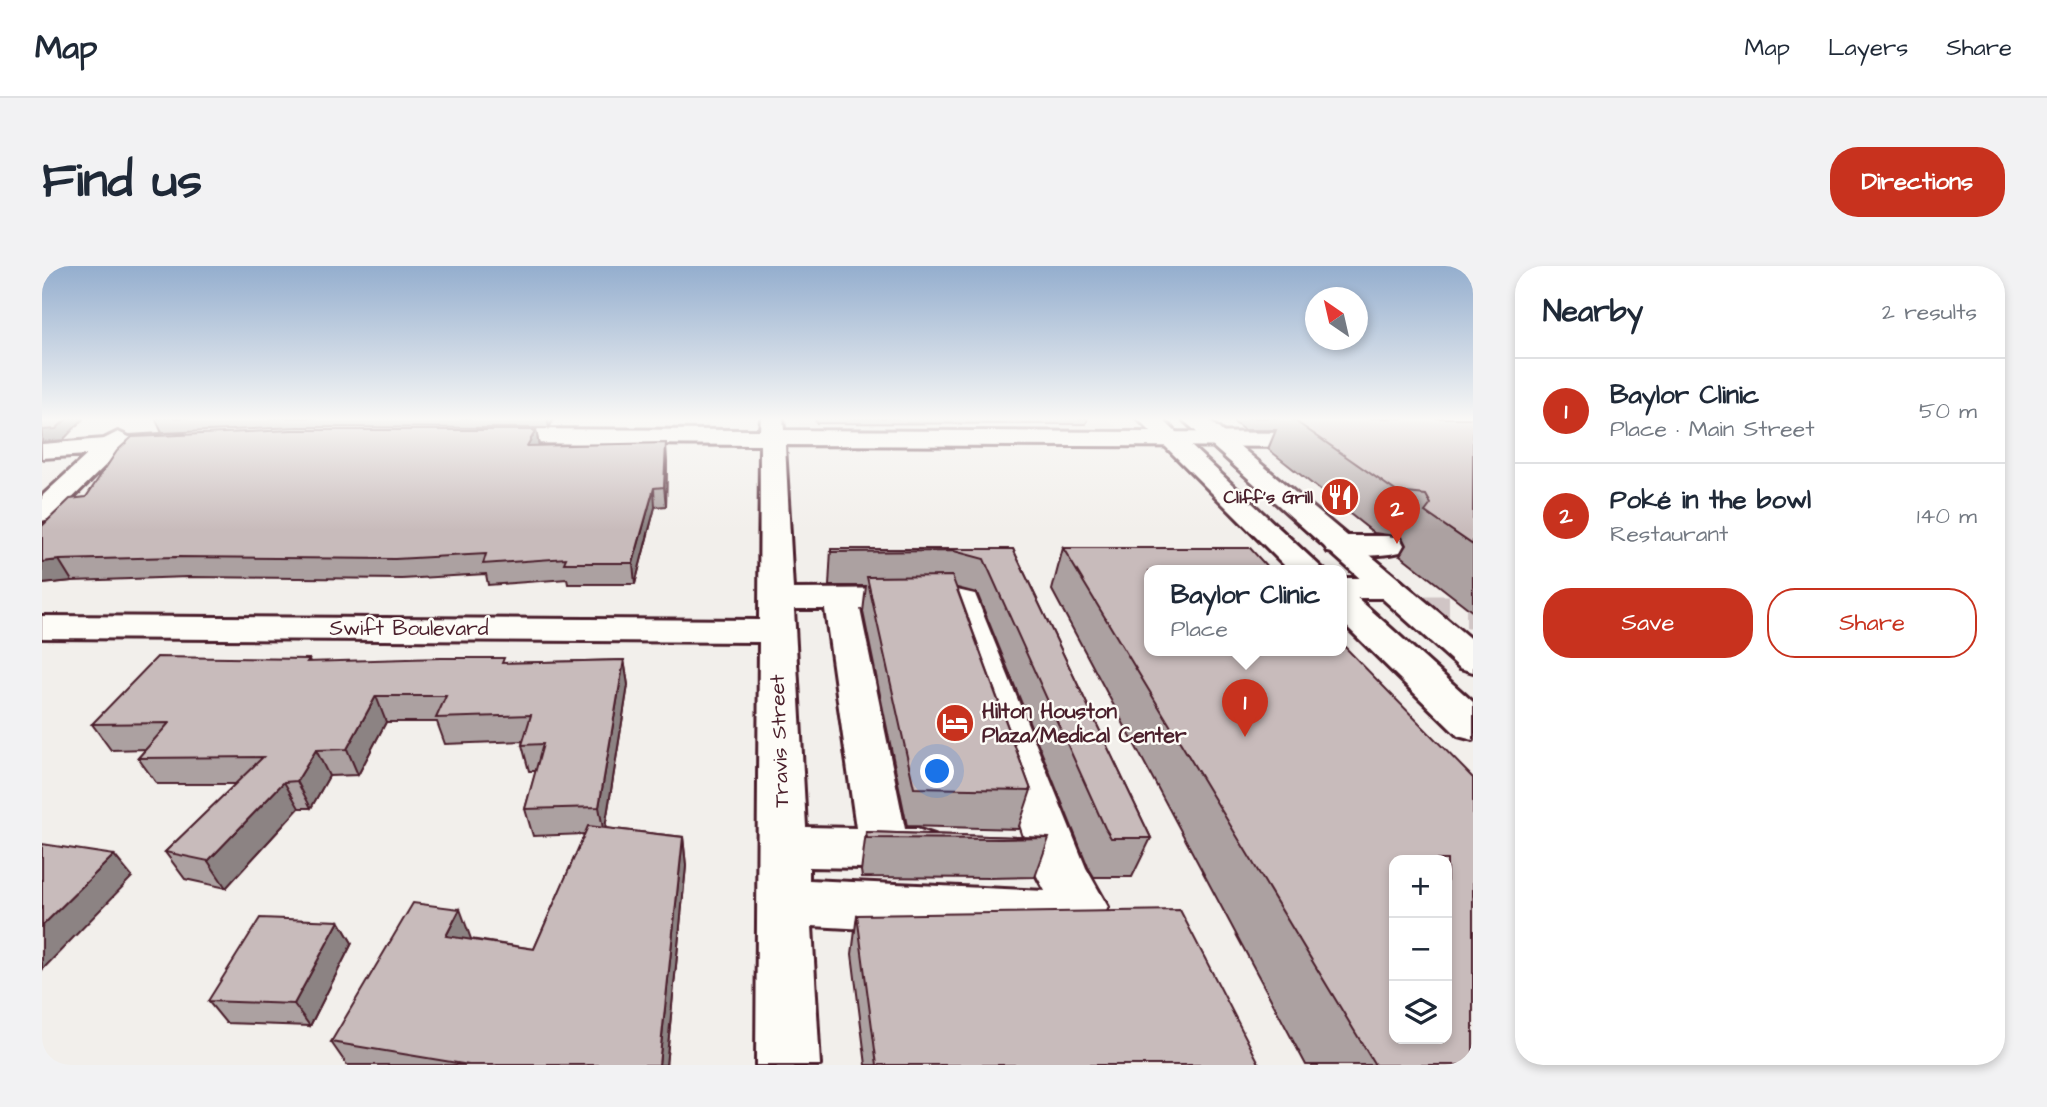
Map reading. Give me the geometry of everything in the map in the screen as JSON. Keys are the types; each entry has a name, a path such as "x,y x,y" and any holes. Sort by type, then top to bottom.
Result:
{"street":[{"path":"42,512 100,455"},
{"name":"Travis Street","path":"773,455 788,1065"},
{"path":"1188,455 1303,565"},
{"path":"1236,455 1473,660"},
{"path":"1339,545 1389,545"},
{"path":"1347,587 1389,588"},
{"name":"Swift Boulevard","path":"42,627 677,630 776,615 841,599 948,598 963,601 1056,853"},
{"path":"841,599 884,848"},
{"path":"1347,607 1473,726"},
{"path":"782,846 1056,853 1063,876 1081,907 1067,916 783,902"}],"building":[{"path":"114,455 665,455 664,487 654,488 633,563 564,563 566,558 483,564 486,554 395,559 177,557 42,562 42,526 70,499 86,497"},
{"path":"1344,455 1473,455 1473,545 1425,512 1431,504 1426,495 1397,492"},
{"path":"1063,548 1250,548 1266,565 1144,565 1144,656 1347,656 1347,649 1473,778 1473,1065 1375,1065"},
{"path":"831,549 1013,549 1151,838 1111,838 1105,828 984,559 954,551 831,552"},
{"path":"952,576 1031,790 914,788 867,577"},
{"path":"157,657 309,659 307,662 441,658 504,658 502,663 624,660 599,807 525,809 543,744 522,745 531,715 436,718 446,696 376,696 347,749 316,750 297,781 284,782 208,861 165,852 263,757 138,758 169,723 92,724"},
{"path":"588,826 683,837 659,1065 469,1065 331,1042 413,903 460,909 446,936 534,949"},
{"path":"866,832 1049,838 867,838"},
{"path":"42,844 114,855 42,926"},
{"path":"1180,910 1260,1065 877,1065 857,915"},
{"path":"260,918 339,921 294,1004 208,1001"}],"tunnel":[{"path":"1416,612 1473,612"}],"place":[{"name":"Cliff's Grill","path":"1340,497"},
{"name":"Poké in the bowl","path":"1397,544"},
{"name":"Hilton Houston Plaza/Medical Center","path":"955,723"},
{"name":"Baylor Clinic","path":"1245,737"}]}
